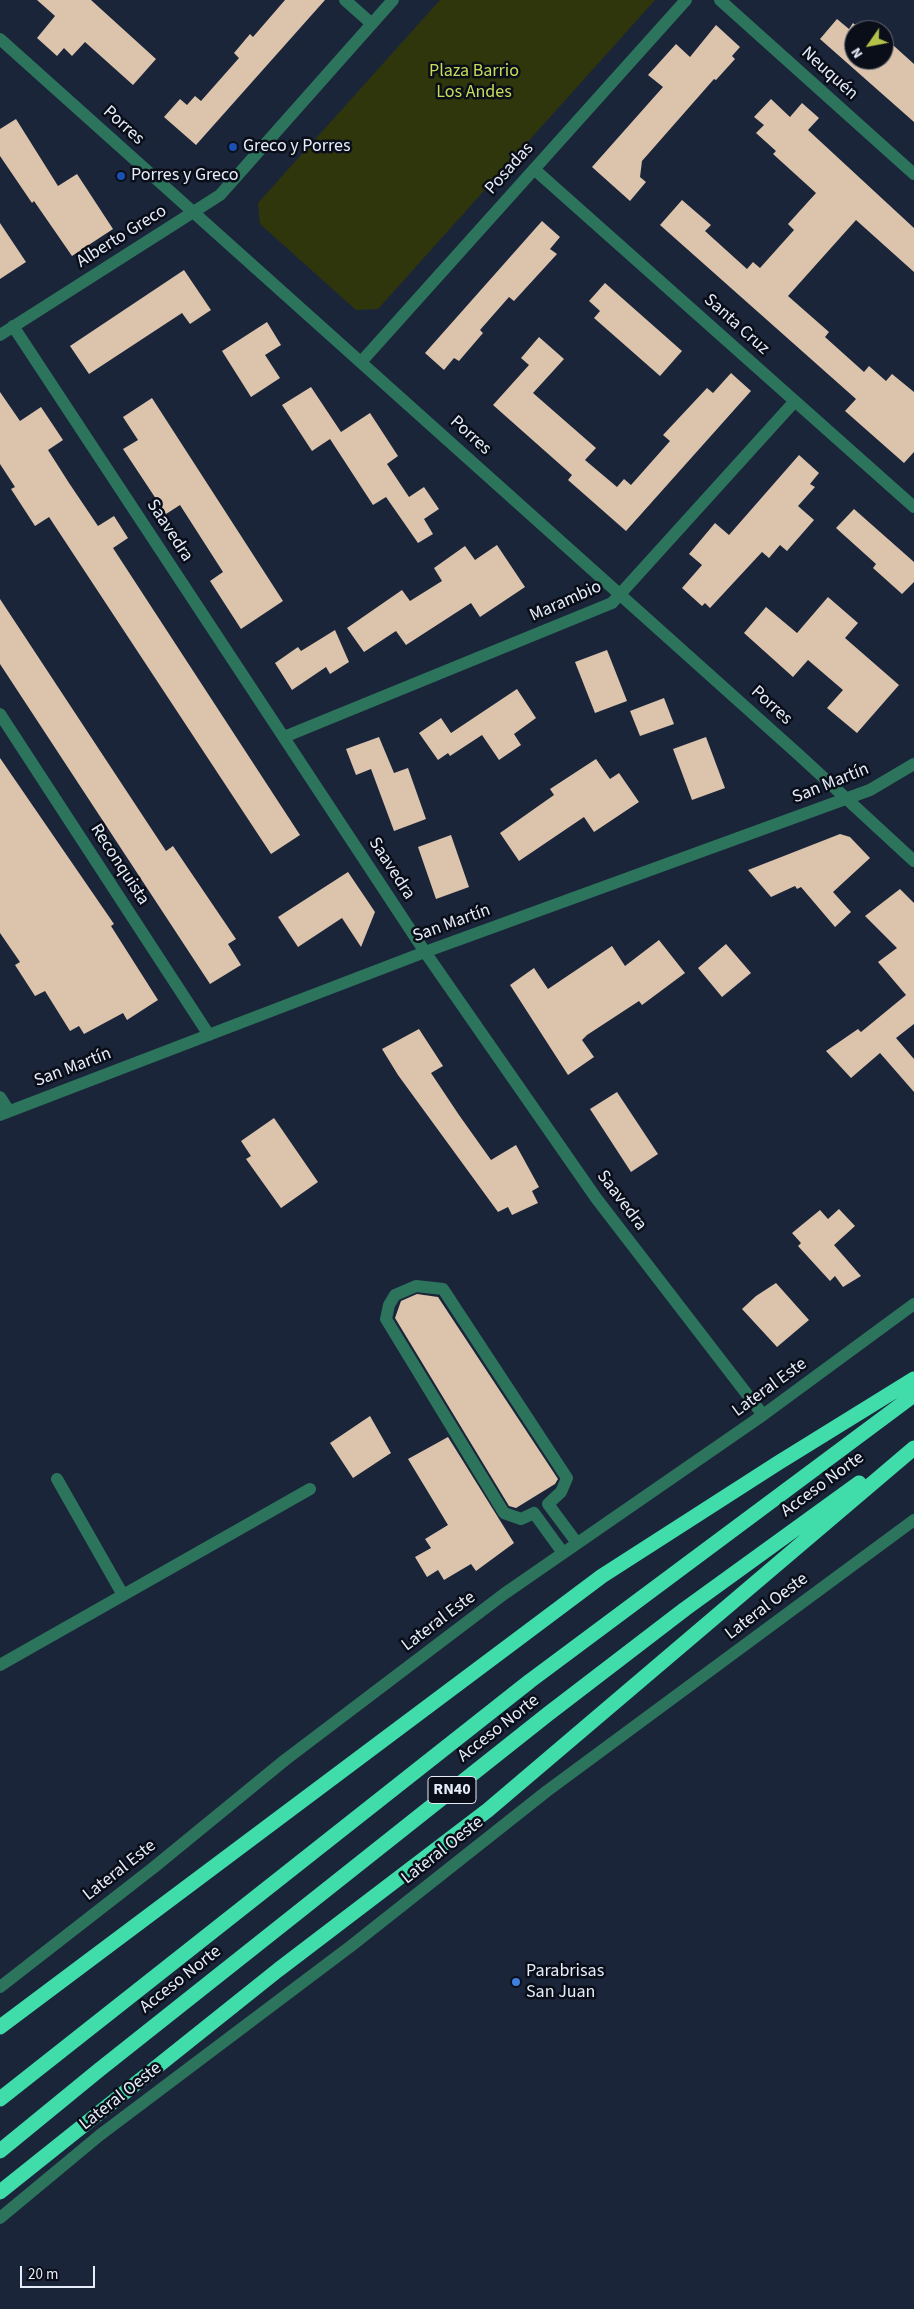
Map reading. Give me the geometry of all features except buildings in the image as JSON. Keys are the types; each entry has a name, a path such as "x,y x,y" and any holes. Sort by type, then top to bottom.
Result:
{"highway":[{"path":"0,2026 602,1576 818,1437 914,1379"},
{"name":"Acceso Norte","path":"0,2099 530,1681 914,1395"},
{"name":"Acceso Norte","path":"0,2151 99,2070 556,1708 685,1609 914,1444"},
{"path":"0,2192 278,1970 488,1810 914,1448"}],"street":[{"path":"345,0 372,24"},
{"name":"Alberto Greco","path":"0,335 220,195 393,0"},
{"name":"Posadas","path":"361,362 686,0"},
{"name":"Neuquén","path":"720,0 914,174"},
{"name":"Porres","path":"0,39 620,594 914,861"},
{"name":"Santa Cruz","path":"534,169 914,508"},
{"name":"Saavedra","path":"13,326 425,952 596,1198 763,1416"},
{"name":"Marambio","path":"284,737 612,603 794,401"},
{"name":"Reconquista","path":"0,714 209,1035"},
{"name":"San Martín","path":"4,1113 425,952 870,790 914,764"},
{"path":"0,1097 4,1113"},
{"path":"563,1553 534,1513 521,1519 504,1514 386,1319 388,1304 396,1295 416,1286 443,1289 567,1478 561,1492 548,1504 577,1543"},
{"name":"Lateral Este","path":"0,1987 153,1868 285,1760 504,1594 763,1416 914,1304"},
{"path":"57,1479 123,1595"},
{"path":"0,1665 310,1489"},
{"name":"Lateral Oeste","path":"0,2218 100,2135 351,1946 547,1791 914,1520"}],"green space":[{"name":"Plaza Barrio Los Andes","path":"440,0 655,0 378,309 356,310 260,224 258,203"}],"place":[{"name":"Greco y Porres","path":"233,147"},
{"name":"Porres y Greco","path":"121,176"},
{"name":"Parabrisas San Juan","path":"516,1982"}]}
